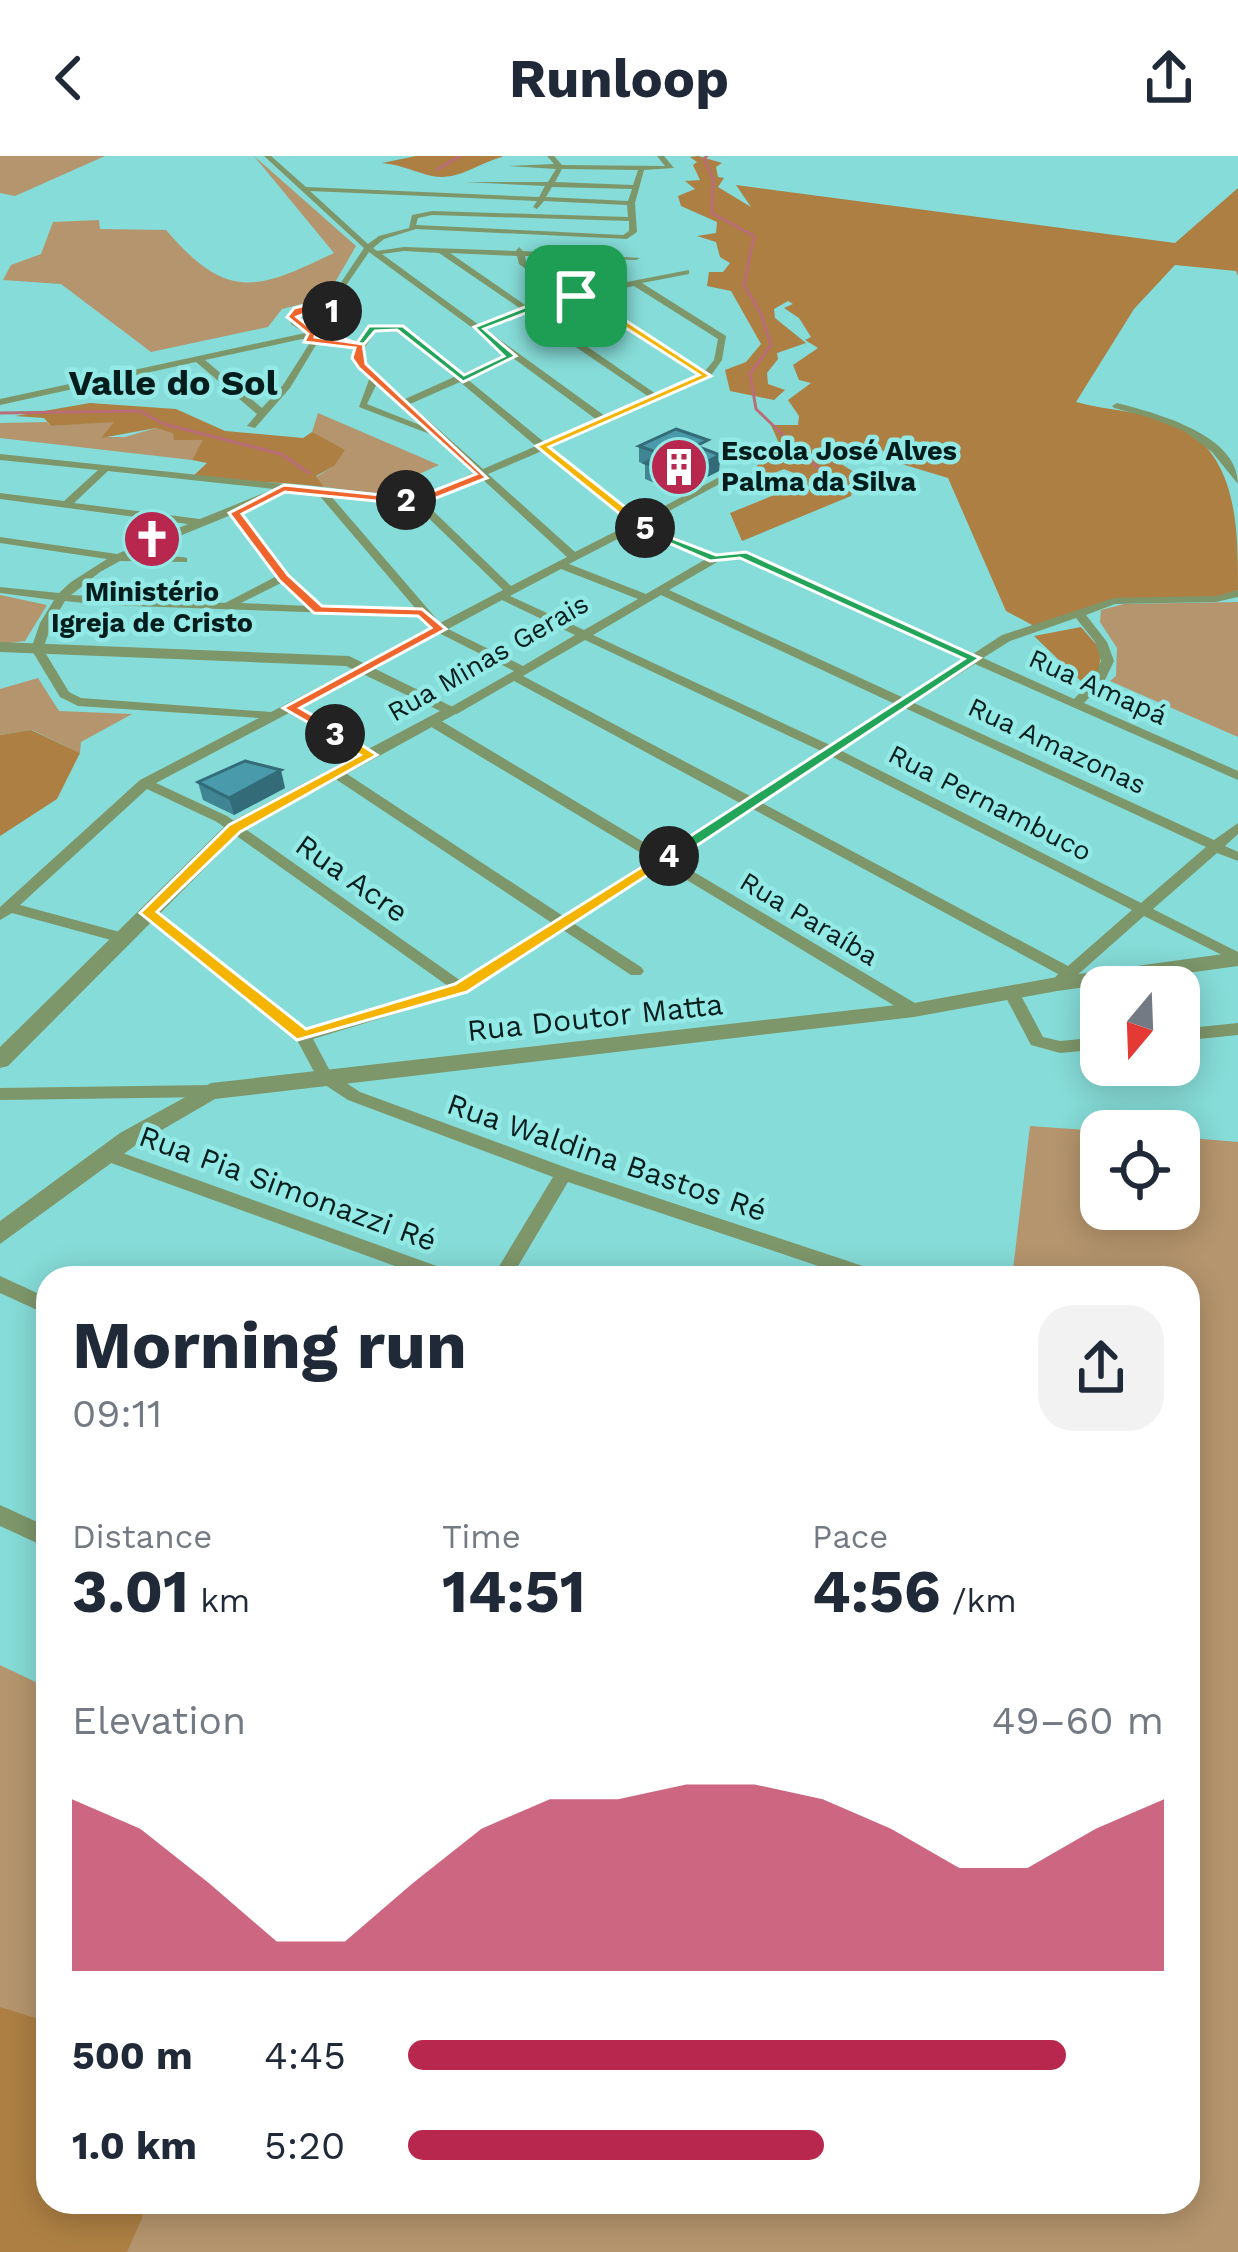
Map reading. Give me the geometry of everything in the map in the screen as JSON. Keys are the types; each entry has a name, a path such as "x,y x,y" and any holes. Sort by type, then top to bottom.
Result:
{"street":[{"path":"267,156 371,250 604,421"},
{"path":"550,156 560,167"},
{"path":"604,156 617,170"},
{"path":"511,166 671,168 660,156"},
{"path":"560,167 518,253 522,262 569,296"},
{"path":"332,314 334,299 371,250 415,229 624,237 633,232 631,203 640,171"},
{"path":"469,182 633,187"},
{"path":"307,189 631,203"},
{"path":"415,229 418,216 632,219"},
{"path":"371,250 636,258"},
{"path":"440,250 656,398"},
{"path":"580,255 595,266"},
{"path":"477,329 569,296 686,272"},
{"path":"609,276 623,286"},
{"path":"0,457 417,502 706,376 718,360 723,338 638,284"},
{"path":"582,296 706,376"},
{"path":"334,299 292,313 294,322 360,346"},
{"path":"574,558 357,358 373,328 393,326 636,524 715,559"},
{"path":"0,402 323,336"},
{"path":"252,426 323,336"},
{"path":"406,402 511,356"},
{"path":"200,361 263,414"},
{"path":"375,377 362,405 440,436"},
{"path":"1117,406 1179,422 1199,433 1238,482"},
{"path":"67,504 105,469"},
{"path":"5,911 145,784 733,474"},
{"path":"37,649 61,599 74,585 123,558 284,488"},
{"path":"320,490 439,629 1063,978 1238,827"},
{"path":"0,496 207,524"},
{"path":"417,502 506,593"},
{"path":"235,513 284,577 318,610"},
{"path":"0,540 123,558 182,560"},
{"name":"Rua Minas Gerais","path":"0,1060 234,828 453,711 715,559 741,554"},
{"name":"Rua Amapá","path":"741,554 1238,776"},
{"name":"Rua Amazonas","path":"560,565 652,594 906,702 1238,857"},
{"path":"224,607 284,577"},
{"path":"0,590 61,599 422,613"},
{"name":"Rua Pernambuco","path":"506,593 831,751 1238,959"},
{"path":"303,1036 461,988 1006,638 1114,601 1216,599 1238,593"},
{"path":"1077,704 1101,681 1109,665 1108,649 1081,616"},
{"path":"0,647 323,659 367,666 453,711"},
{"path":"37,649 64,694 88,705 274,716"},
{"path":"290,708 370,755"},
{"name":"Rua Paraíba","path":"433,722 914,1010"},
{"path":"336,773 636,971"},
{"name":"Rua Acre","path":"145,784 234,828 461,988"},
{"path":"5,911 122,938"},
{"path":"148,913 303,1036 325,1077"},
{"name":"Rua Doutor Matta","path":"0,1234 106,1154 170,1111 211,1091 914,1010 1063,978 1238,959"},
{"path":"1011,992 1037,1041 1060,1047 1080,1045"},
{"path":"1200,1033 1238,1029"},
{"name":"Rua Waldina Bastos Ré","path":"325,1077 377,1107 841,1266"},
{"path":"0,1094 211,1091"},
{"name":"Rua Pia Simonazzi Ré","path":"106,1154 416,1266"},
{"path":"509,1266 564,1174"},
{"path":"0,1284 36,1301"},
{"path":"0,1516 36,1532"}],"shaded area":[{"path":"0,156 105,156 15,196 0,193"},
{"path":"254,156 356,246 326,298 282,309 268,327 151,352 61,284 3,280 11,265 41,254 53,222 99,220 100,229 166,230 208,269 244,282 284,275 334,253"},
{"path":"416,156 502,157 441,177 382,163"},
{"path":"690,157 722,163 716,167 718,177 724,178 718,187 751,207 736,185 1175,243 1238,188 1238,276 1236,271 1175,265 1134,309 1076,402 1165,420 1197,438 1212,455 1223,474 1235,518 1238,590 1219,598 1120,598 1034,626 1006,611 948,478 864,447 832,448 832,458 857,474 851,496 742,541 730,513 784,491 796,474 784,469 762,478 751,473 778,441 771,425 798,425 799,416 788,400 811,383 799,380 793,365 818,348 805,340 811,337 799,318 784,308 793,304 788,301 774,309 775,318 806,343 777,353 767,373 768,384 785,390 774,400 730,391 725,370 746,362 761,344 731,291 707,286 709,272 723,272 730,263 720,257 716,242 697,236 716,233 717,222 681,206 678,196 695,189 685,181 700,180 693,165 697,162"},
{"path":"90,403 176,409 225,431 303,438 312,432 345,450 334,466 316,476 324,487 192,477 207,463 192,460 203,440 174,440 173,433 156,428 101,438 114,422 51,426 44,418 15,416"},
{"path":"318,413 439,465 404,481 399,496 324,487 316,477 334,466 312,432"},
{"path":"116,421 102,437 125,437 156,428 205,440 192,460 0,438 0,423 47,422 51,426"},
{"path":"0,595 47,605 25,641 0,644"},
{"path":"1238,602 1238,737 1110,681 1116,676 1117,648 1100,622 1101,610 1124,604"},
{"path":"1081,627 1101,650 1099,673 1086,686 1034,636"},
{"path":"38,678 59,711 132,714 81,742 80,753 32,730 0,735 0,689"},
{"path":"31,730 80,753 57,799 0,836 0,735"},
{"path":"1030,1126 1080,1130 1080,1230 1200,1230 1200,1139 1238,1142 1238,2252 0,2252 0,1665 36,1682 36,2214 1200,2214 1200,1266 1013,1266"},
{"path":"0,2007 36,2018 36,2214 142,2214 127,2252 0,2252"}],"building":[{"path":"676,429 708,440 696,446 720,455 678,476 645,463 662,454 639,446"},
{"path":"245,761 281,770 229,798 198,782"}],"waterway":[{"path":"438,169 460,156"},
{"path":"707,156 704,159 713,179 712,213 754,236 744,285 761,314 771,345 750,374 756,409 819,469"},
{"path":"0,413 140,411 164,424 281,454 309,473"}],"place":[{"name":"Escola José Alves Palma da Silva","path":"679,467"},
{"name":"Ministério Igreja de Cristo","path":"152,539"}],"district":[{"name":"Valle do Sol","path":"173,383"}],"route":[{"path":"576,296 558,298 477,329 511,356 463,379 399,328 373,328 360,346 326,338 319,333 330,320 334,299 292,313 294,322 313,334 308,340 326,338 336,339 360,346 357,358 363,366 483,475 417,502 284,488 235,513 284,577 318,610 422,613 439,629 290,708 370,755 234,828 148,913 303,1036 461,988 974,658 741,554 715,559 636,524 542,446 706,376 576,296"}]}
